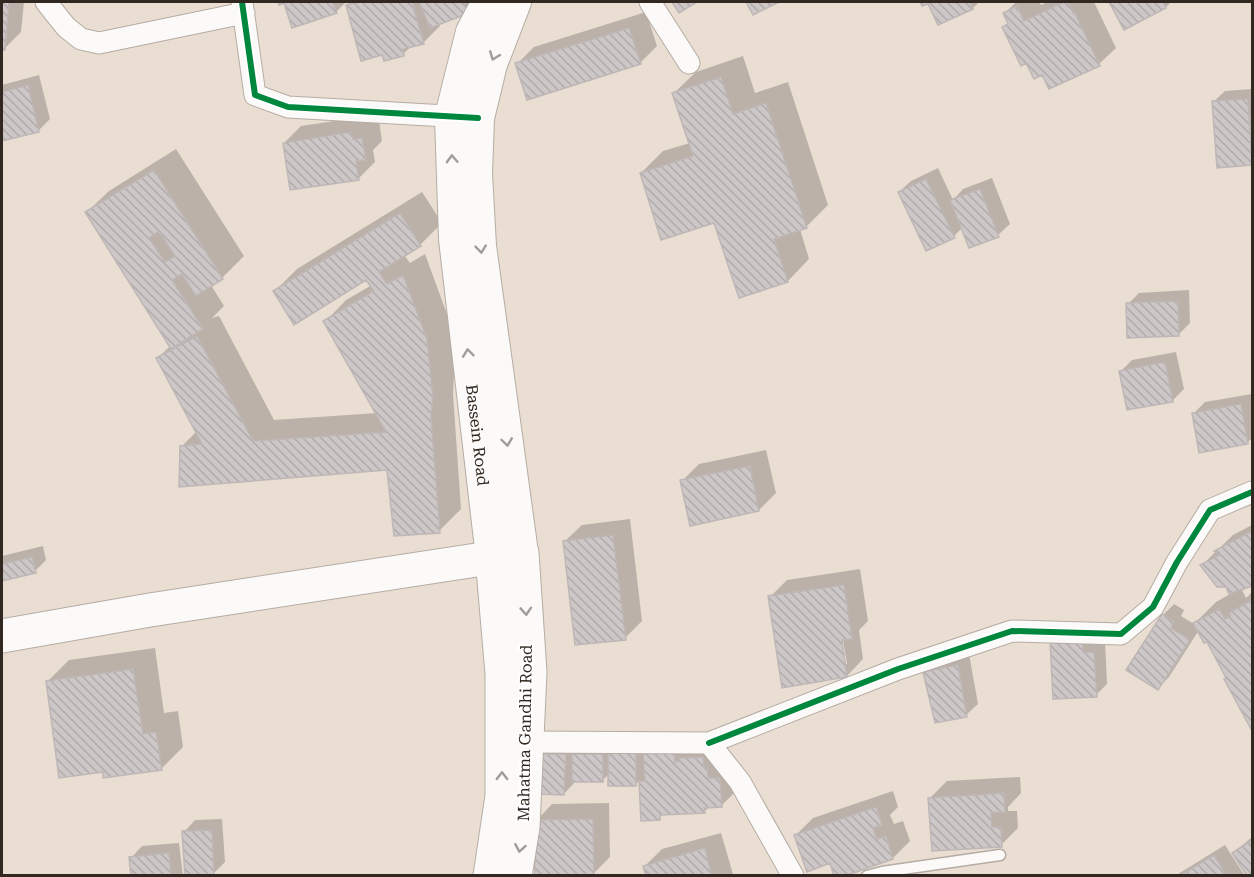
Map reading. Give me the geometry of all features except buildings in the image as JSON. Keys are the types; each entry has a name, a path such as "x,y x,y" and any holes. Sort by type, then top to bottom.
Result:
{"main road":[{"name":"Bassein Road","path":"488,2 472,32 455,239 507,555 502,674 502,796 490,876"},
{"name":"Bassein Road","path":"464,117 490,64 515,2"},
{"path":"2,636 150,610 507,555"},
{"name":"Mahatma Gandhi Road","path":"507,555 530,672 524,827 515,876"}],"street":[{"path":"46,2 73,33 81,39 99,43 243,7 255,95 288,107 464,117"},
{"path":"651,2 689,63"},
{"path":"527,742 709,743 898,669 1012,632 1121,634 1153,608 1177,562 1210,510 1252,492"},
{"path":"709,743 740,782 793,876"}],"lane":[{"path":"867,876 1000,855"}],"cycle path":[{"path":"242,2 255,95 288,107 478,118"},
{"path":"709,743 898,669 1012,631 1121,634 1153,607 1177,562 1210,510 1252,492"}]}
